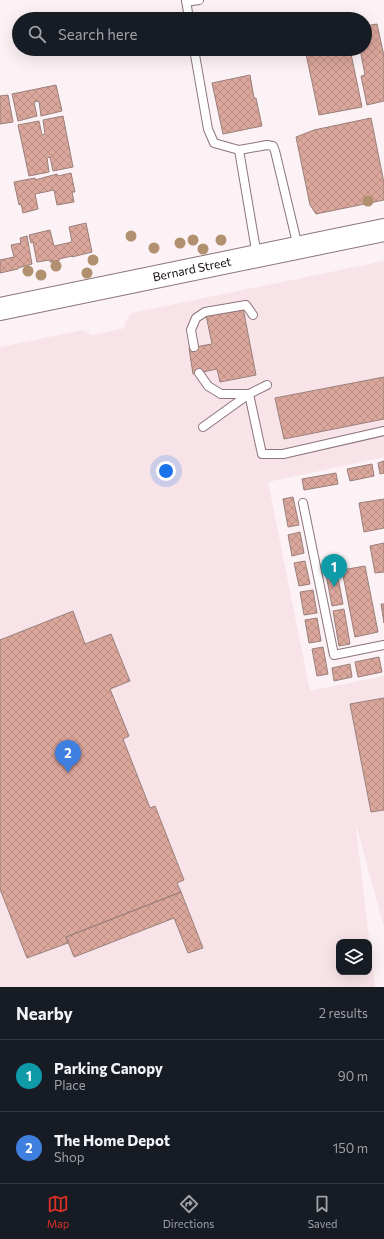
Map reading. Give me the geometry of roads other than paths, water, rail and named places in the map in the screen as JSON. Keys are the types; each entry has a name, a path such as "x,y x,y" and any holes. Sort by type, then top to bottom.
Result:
{"street":[{"name":"Bernard Street","path":"0,309 384,230"}],"lane":[{"path":"188,12 186,1 199,0"},
{"path":"195,56 208,129 214,143 239,150 267,145 273,146 298,248"},
{"path":"239,150 257,257"},
{"path":"194,347 191,330 196,318 205,312 246,305 252,315"},
{"path":"199,372 208,386 221,394 249,394"},
{"path":"203,427 249,394 267,384"},
{"path":"249,394 262,454 283,454 384,431"},
{"path":"303,503 334,655 384,645"}],"place":[{"name":"Parking Canopy","path":"334,587"},
{"name":"The Home Depot","path":"68,773"}]}
